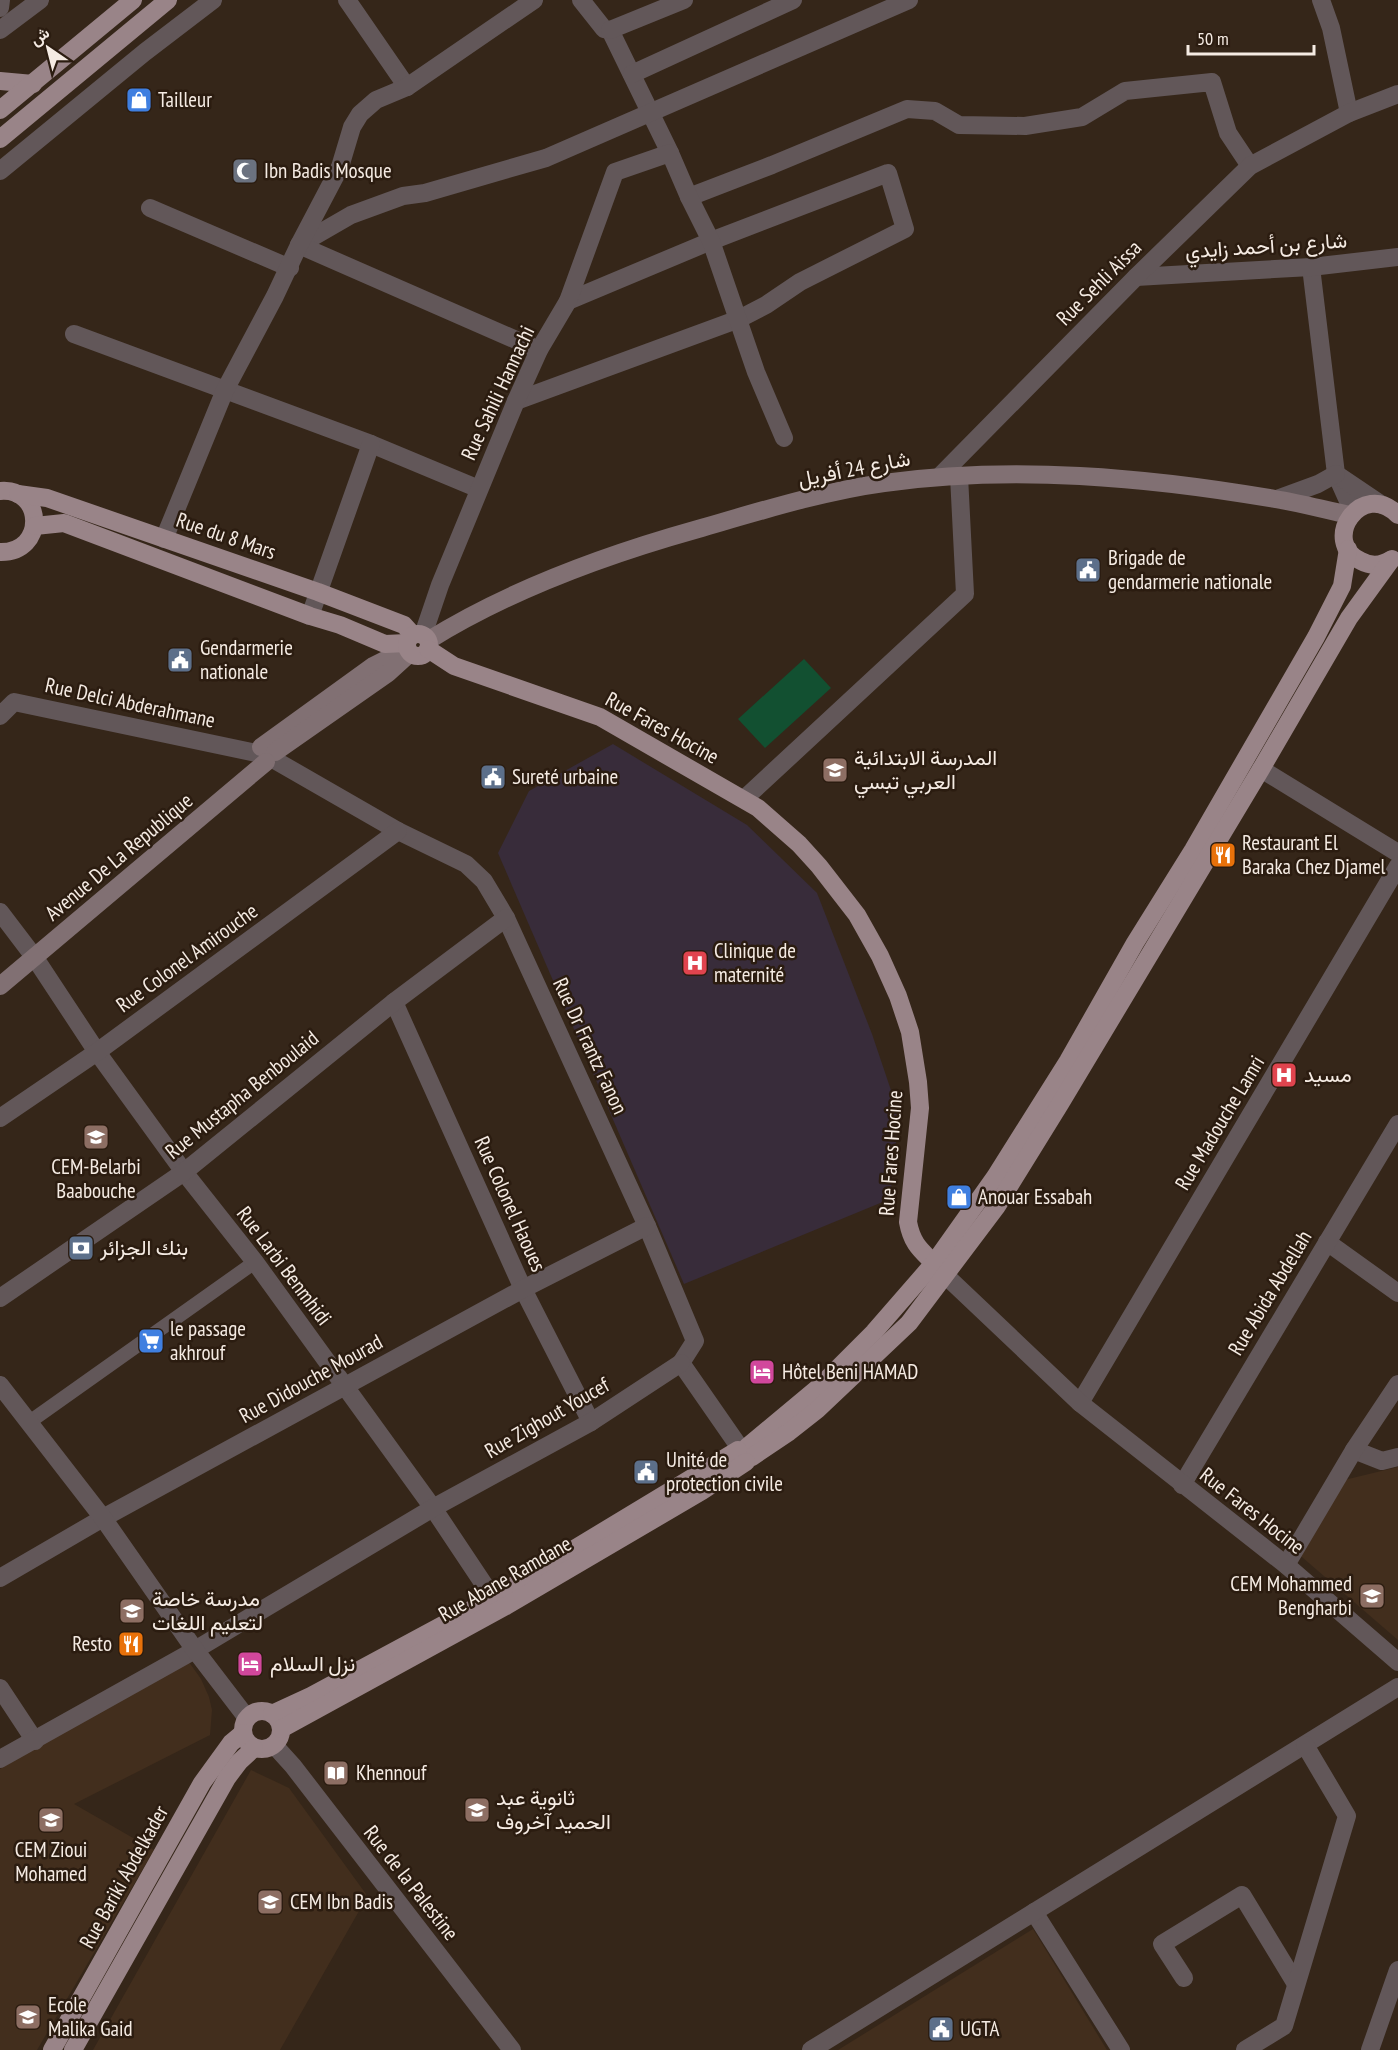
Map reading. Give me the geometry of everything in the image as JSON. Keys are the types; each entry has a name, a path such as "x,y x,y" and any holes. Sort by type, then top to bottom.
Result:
{"main road":[{"path":"0,110 133,0"},
{"path":"0,139 168,0"},
{"path":"0,81 33,84"},
{"name":"شارع 24 أفريل","path":"265,755 373,666 467,616 544,582 614,555 756,512 882,483 939,477 1017,474 1082,477 1154,482 1277,499 1312,508 1352,514"},
{"path":"3,556 26,542 35,526 32,507 6,490"},
{"name":"Rue du 8 Mars","path":"6,490 47,498 318,592 404,625 417,643"},
{"path":"940,1269 1193,850 1330,612 1345,577 1346,523 1352,514 1367,505 1394,512"},
{"path":"1312,508 1346,543 1354,557 1367,564 1377,565 1394,556"},
{"name":"Rue du 8 Mars","path":"35,526 64,523 310,616 340,625 385,644 417,643"},
{"path":"940,1269 997,1206 1349,618 1394,556"},
{"name":"Rue Fares Hocine","path":"417,643 454,666 600,717 744,799 758,808 799,844 838,888 865,929 898,996 910,1032 920,1108 908,1222 917,1248 940,1269"},
{"name":"Avenue De La Republique","path":"0,986 35,958 265,755"},
{"name":"Rue Abane Ramdane","path":"276,1729 506,1606 702,1491 819,1387 940,1269"},
{"name":"Rue Abane Ramdane","path":"276,1729 311,1696 493,1598 745,1453"},
{"path":"259,1711 276,1729 261,1749 254,1748 245,1739 245,1725 259,1711"},
{"name":"Rue Bariki Abdelkader","path":"52,2050 202,1783 245,1725"},
{"name":"Rue Bariki Abdelkader","path":"73,2050 227,1778 238,1762 254,1748"}],"street":[{"path":"0,8 1,0"},
{"path":"0,30 40,0"},
{"path":"0,171 145,52 213,0"},
{"path":"347,0 407,87"},
{"path":"164,539 225,390 290,268 298,245 340,167 352,127 360,114 376,100 407,87 534,0"},
{"path":"581,0 604,29 610,30 684,0"},
{"path":"632,74 793,0"},
{"path":"298,245 351,214 403,196 425,193 546,158 909,0"},
{"path":"1321,0 1331,28 1349,113"},
{"path":"610,30 711,241 756,372 784,438"},
{"path":"689,197 907,109 935,111 959,125 1025,126 1082,117 1125,92 1212,82 1228,133 1250,165"},
{"name":"Rue Sehli Aissa","path":"939,477 1250,165 1349,113 1398,94"},
{"name":"Rue Sahili Hannachi","path":"417,643 516,401 540,350 568,301 615,172 670,153"},
{"path":"516,401 739,319 766,305 800,282 905,229 888,173 711,241 568,301"},
{"path":"150,207 290,268"},
{"path":"298,245 540,350"},
{"name":"شارع بن أحمد زايدي","path":"1136,277 1311,267 1398,257"},
{"path":"1311,267 1336,474 1352,514"},
{"path":"74,334 371,444 479,489"},
{"path":"310,616 371,444"},
{"path":"1277,499 1318,484 1336,474"},
{"path":"1336,474 1394,512"},
{"path":"744,799 965,594 959,476"},
{"name":"Rue Delci Abderahmane","path":"0,717 14,702 265,755"},
{"name":"Rue Dr Frantz Fanon","path":"265,755 398,831 466,864 484,881 506,918 647,1226 695,1341 681,1363"},
{"path":"1261,768 1398,853"},
{"name":"Rue Colonel Amirouche","path":"0,1118 97,1052 398,831"},
{"name":"Rue Madouche Lamri","path":"1080,1403 1398,866"},
{"name":"Rue Larbi Benmhidi","path":"0,912 35,958 97,1052 184,1172 255,1262 433,1508 493,1598"},
{"name":"Rue Mustapha Benboulaid","path":"0,1298 184,1172 394,1002 506,918"},
{"name":"Rue Colonel Haoues","path":"394,1002 523,1289 591,1422"},
{"name":"Rue Abida Abdellah","path":"1182,1485 1398,1124"},
{"name":"Rue Didouche Mourad","path":"0,1578 103,1518 344,1386 523,1289 647,1226"},
{"path":"1327,1242 1398,1293"},
{"path":"28,1423 255,1262"},
{"name":"Rue Fares Hocine","path":"940,1269 1080,1403 1286,1565 1398,1662"},
{"path":"681,1363 745,1453"},
{"name":"Rue Zighout Youcef","path":"0,1759 195,1650 433,1508 591,1422 681,1363"},
{"path":"0,1384 103,1518 245,1725"},
{"path":"1286,1565 1354,1450 1398,1384"},
{"path":"1354,1450 1382,1461 1398,1457"},
{"path":"810,2050 1398,1687"},
{"path":"0,1688 35,1741"},
{"name":"Rue de la Palestine","path":"276,1729 513,2050"},
{"path":"1245,2050 1284,2026 1347,1816 1305,1745"},
{"path":"1184,1978 1162,1944 1242,1895 1296,1984"},
{"path":"1034,1912 1121,2050"},
{"path":"1370,2050 1398,1970"}],"shaded area":[{"name":"Clinique de maternité","path":"613,744 747,825 817,893 872,1034 899,1114 890,1199 684,1284 498,853 529,791"},
{"name":"CEM Mohammed Bengharbi","path":"1398,1467 1398,1640 1295,1551 1336,1482"},
{"name":"CEM Zioui Mohamed","path":"186,1658 201,1679 209,1697 212,1710 210,1735 74,1804 154,1850 37,2050 0,2050 0,1769"},
{"name":"CEM Ibn Badis","path":"251,1770 289,1788 366,1894 359,1911 280,2050 93,2050"},
{"path":"1033,1929 1107,2050 838,2050"}],"green space":[{"path":"804,659 831,688 765,748 738,719"}],"place":[{"name":"Tailleur","path":"139,100"},
{"name":"Ibn Badis Mosque","path":"245,171"},
{"name":"Brigade de gendarmerie nationale","path":"1088,570"},
{"name":"Gendarmerie nationale","path":"180,660"},
{"name":"المدرسة الابتدائية العربي تبسي","path":"835,770"},
{"name":"Sureté urbaine","path":"493,777"},
{"name":"Restaurant El Baraka Chez Djamel","path":"1223,855"},
{"name":"Clinique de maternité","path":"695,963"},
{"name":"مسيد","path":"1284,1075"},
{"name":"CEM-Belarbi Baabouche","path":"96,1137"},
{"name":"Anouar Essabah","path":"959,1197"},
{"name":"بنك الجزائر","path":"81,1248"},
{"name":"le passage akhrouf","path":"151,1341"},
{"name":"Hôtel Beni HAMAD","path":"762,1372"},
{"name":"Unité de protection civile","path":"646,1472"},
{"name":"CEM Mohammed Bengharbi","path":"1372,1596"},
{"name":"مدرسة خاصة لتعليم اللغات","path":"132,1611"},
{"name":"Resto","path":"131,1644"},
{"name":"نزل السلام","path":"250,1664"},
{"name":"Khennouf","path":"336,1773"},
{"name":"ثانوية عبد الحميد آخروف","path":"477,1810"},
{"name":"CEM Zioui Mohamed","path":"51,1820"},
{"name":"CEM Ibn Badis","path":"270,1902"},
{"name":"Ecole Malika Gaid","path":"28,2017"},
{"name":"UGTA","path":"941,2029"}]}
